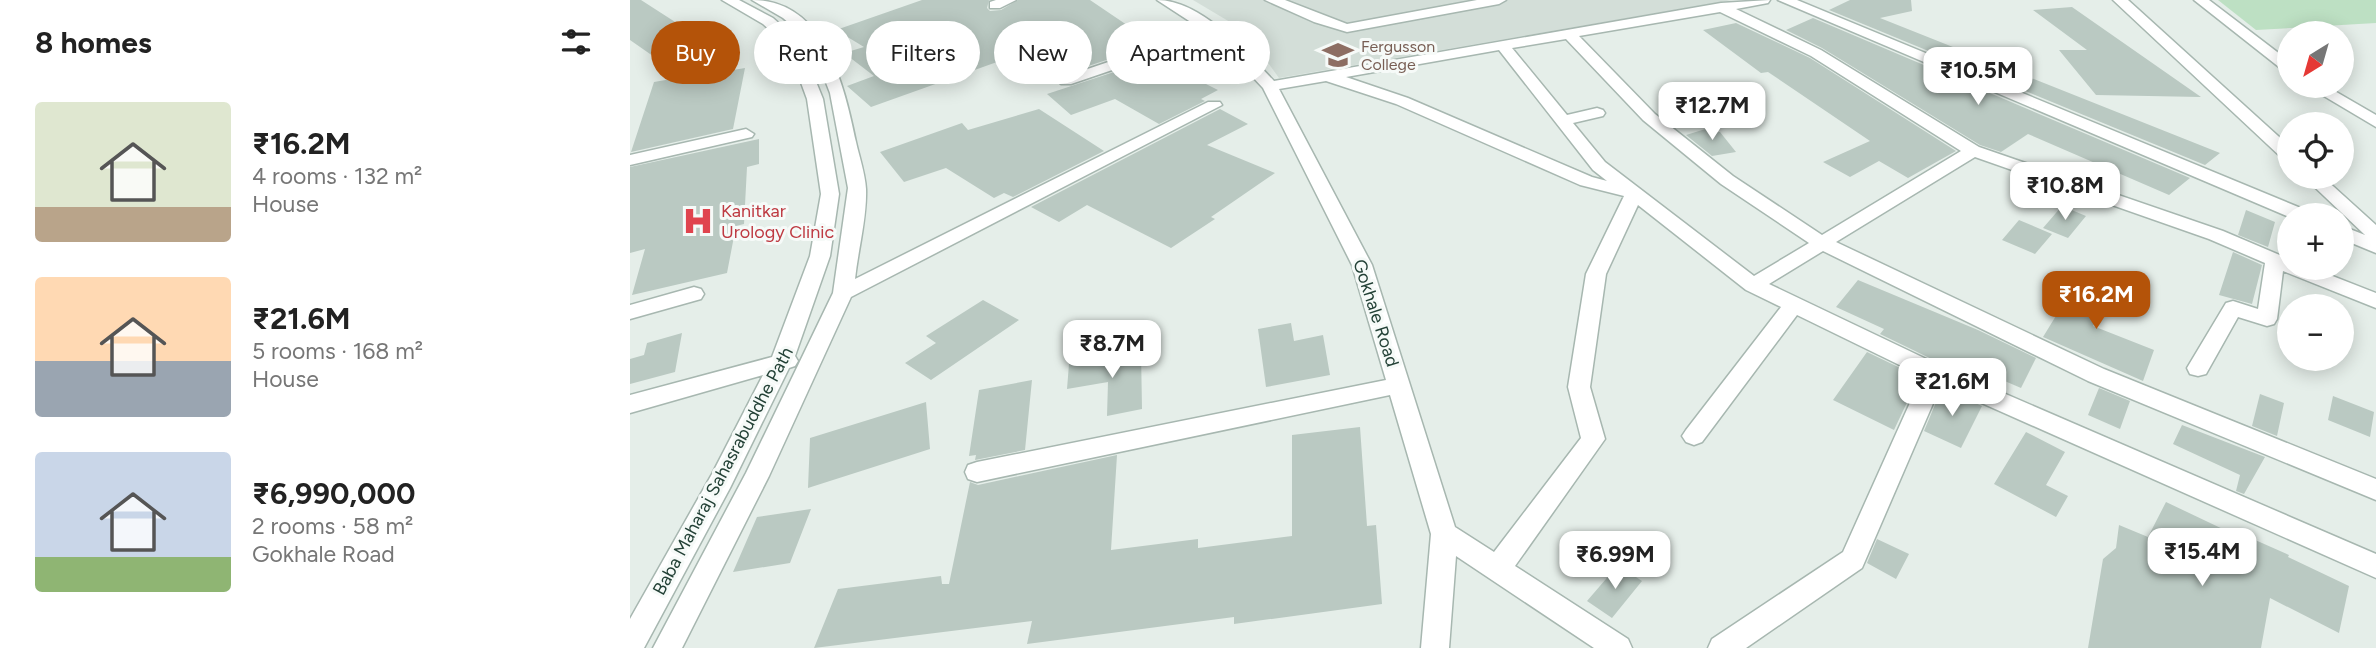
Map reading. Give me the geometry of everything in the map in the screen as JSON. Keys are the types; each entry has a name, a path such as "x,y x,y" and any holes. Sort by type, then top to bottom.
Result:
{"street":[{"name":"Baba Maharaj Sahasrabuddhe Path","path":"630,646 722,481 781,362 816,268 830,194 815,99 795,45 768,21 729,0"},
{"name":"Baba Maharaj Sahasrabuddhe Path","path":"667,648 757,477 843,293 857,188 838,93 816,39 788,15 760,0"},
{"path":"995,5 1009,0"},
{"name":"Gokhale Road","path":"1164,0 1198,21"},
{"path":"1272,0 1289,5 1328,25 1347,28 1499,0"},
{"path":"1270,86 1763,0"},
{"path":"1786,0 2277,205"},
{"path":"2120,0 2277,144"},
{"path":"2201,0 2277,59"},
{"path":"1721,7 1827,59 1973,151 2216,235 2277,260"},
{"path":"1568,33 1649,117 1727,180 1822,243 2096,375 2376,490"},
{"path":"1502,45 1599,166 1753,285 1935,373 2376,566"},
{"path":"1327,76 1402,100 1586,181 1634,193"},
{"name":"Gokhale Road","path":"1270,86 1362,265 1444,534 1435,648"},
{"path":"2335,98 2376,122"},
{"path":"843,293 1214,105"},
{"path":"1563,121 1597,114"},
{"path":"820,132 844,126"},
{"path":"630,160 746,134"},
{"path":"1753,285 1973,151"},
{"path":"2326,189 2376,235"},
{"path":"1497,569 1593,439 1579,387 1594,286 1634,193"},
{"path":"2354,237 2376,247"},
{"path":"2198,368 2233,308 2267,318 2280,280"},
{"path":"2325,280 2376,301"},
{"path":"630,312 694,294"},
{"path":"1694,436 1793,305"},
{"path":"630,404 781,362 814,357"},
{"path":"1722,648 1853,560 1935,373"},
{"path":"977,472 1399,385"},
{"path":"1444,534 1618,648"}],"shaded area":[{"name":"Fergusson College","path":"1193,0 1732,0 1279,78 1270,66 1270,21 1228,21"}],"green space":[{"path":"2218,0 2376,0 2376,23 2277,21 2277,29 2256,30"}],"building":[{"path":"630,0 641,0 674,21 651,21 651,55 630,40"},
{"path":"922,0 989,0 987,8 990,11 1001,10 1018,0 1090,0 1121,21 1106,21 1106,60 1092,65 1092,21 994,21 994,63 980,68 980,21 866,21 866,70 852,59 852,51 864,47 852,40 852,24"},
{"path":"1850,0 1911,0 1912,11 1880,18 2220,153 2205,165 1829,10"},
{"path":"2072,7 2201,97 2096,95 2059,50 2087,50 2033,10"},
{"path":"1813,18 2190,178 2169,195 2028,134 2001,152 1980,145 1822,48 1786,30"},
{"path":"1736,23 1810,58 1956,151 1908,178 1879,161 1850,177 1823,162 1870,141 1768,72 1761,73 1703,30"},
{"path":"745,68 733,129 631,152 653,84 740,84 740,69"},
{"path":"1106,75 1106,84 1206,84 1218,90 1201,99 1205,101 1159,124 1115,99 1071,115 1047,94 1078,84 1092,84 1092,79"},
{"path":"866,79 866,84 935,84 871,107 847,86"},
{"path":"1039,109 1104,151 1013,197 1004,193 994,198 946,168 904,182 880,152 962,123 968,130"},
{"path":"1220,109 1248,124 1207,145 1275,173 1211,217 1215,219 1171,248 1087,205 1059,222 1031,207"},
{"path":"1712,127 1715,132 1720,132 1736,152 1712,156 1686,135"},
{"path":"759,139 759,164 747,167 744,224 736,226 727,273 632,295 645,249 630,253 630,167"},
{"path":"2062,206 2086,216 2068,238 2043,228"},
{"path":"2246,210 2275,222 2268,247 2238,235"},
{"path":"2019,220 2052,234 2035,254 2002,240"},
{"path":"2233,252 2262,265 2252,304 2219,295"},
{"path":"2081,275 2114,288 2093,326 2154,350 2143,381 2043,337"},
{"path":"1858,280 1978,330 2036,358 2021,388 2000,379 1996,387 1944,365 1880,334 1884,329 1836,307"},
{"path":"983,300 1019,320 931,380 905,363 936,343 926,336"},
{"path":"1291,323 1294,341 1323,335 1330,375 1266,387 1258,329"},
{"path":"682,333 675,372 630,384 630,359 644,355 647,343"},
{"path":"1141,351 1142,409 1107,416 1108,382 1067,389 1069,364"},
{"path":"1867,352 1919,377 1894,430 1833,400"},
{"path":"1032,380 1025,450 975,460 976,455 969,456 979,390"},
{"path":"1942,388 1982,406 1961,448 1924,431"},
{"path":"2099,388 2130,401 2120,429 2088,415"},
{"path":"2260,394 2284,403 2277,436 2252,426"},
{"path":"2333,396 2374,412 2370,437 2328,420"},
{"path":"926,402 930,449 808,488 810,438"},
{"path":"2182,425 2265,457 2244,494 2236,491 2240,475 2173,444"},
{"path":"1360,427 1367,526 1376,525 1382,604 1234,624 1234,617 1027,644 1032,621 814,648 838,589 941,576 942,584 949,584 970,482 978,485 1117,455 1111,550 1198,539 1198,548 1292,536 1292,435"},
{"path":"2026,432 2065,452 2046,485 2068,496 2056,517 1994,484"},
{"path":"2166,502 2227,531 2228,528 2289,555 2288,557 2349,586 2339,633 2270,598 2261,648 2088,648 2103,559 2116,548 2119,525 2148,537"},
{"path":"811,509 790,563 733,572 757,517"},
{"path":"1877,539 1909,554 1896,579 1867,563"},
{"path":"1618,565 1642,581 1612,618 1587,601"}],"place":[{"name":"Fergusson College","path":"1338,55"},
{"name":"Kanitkar Urology Clinic","path":"698,221"}]}
